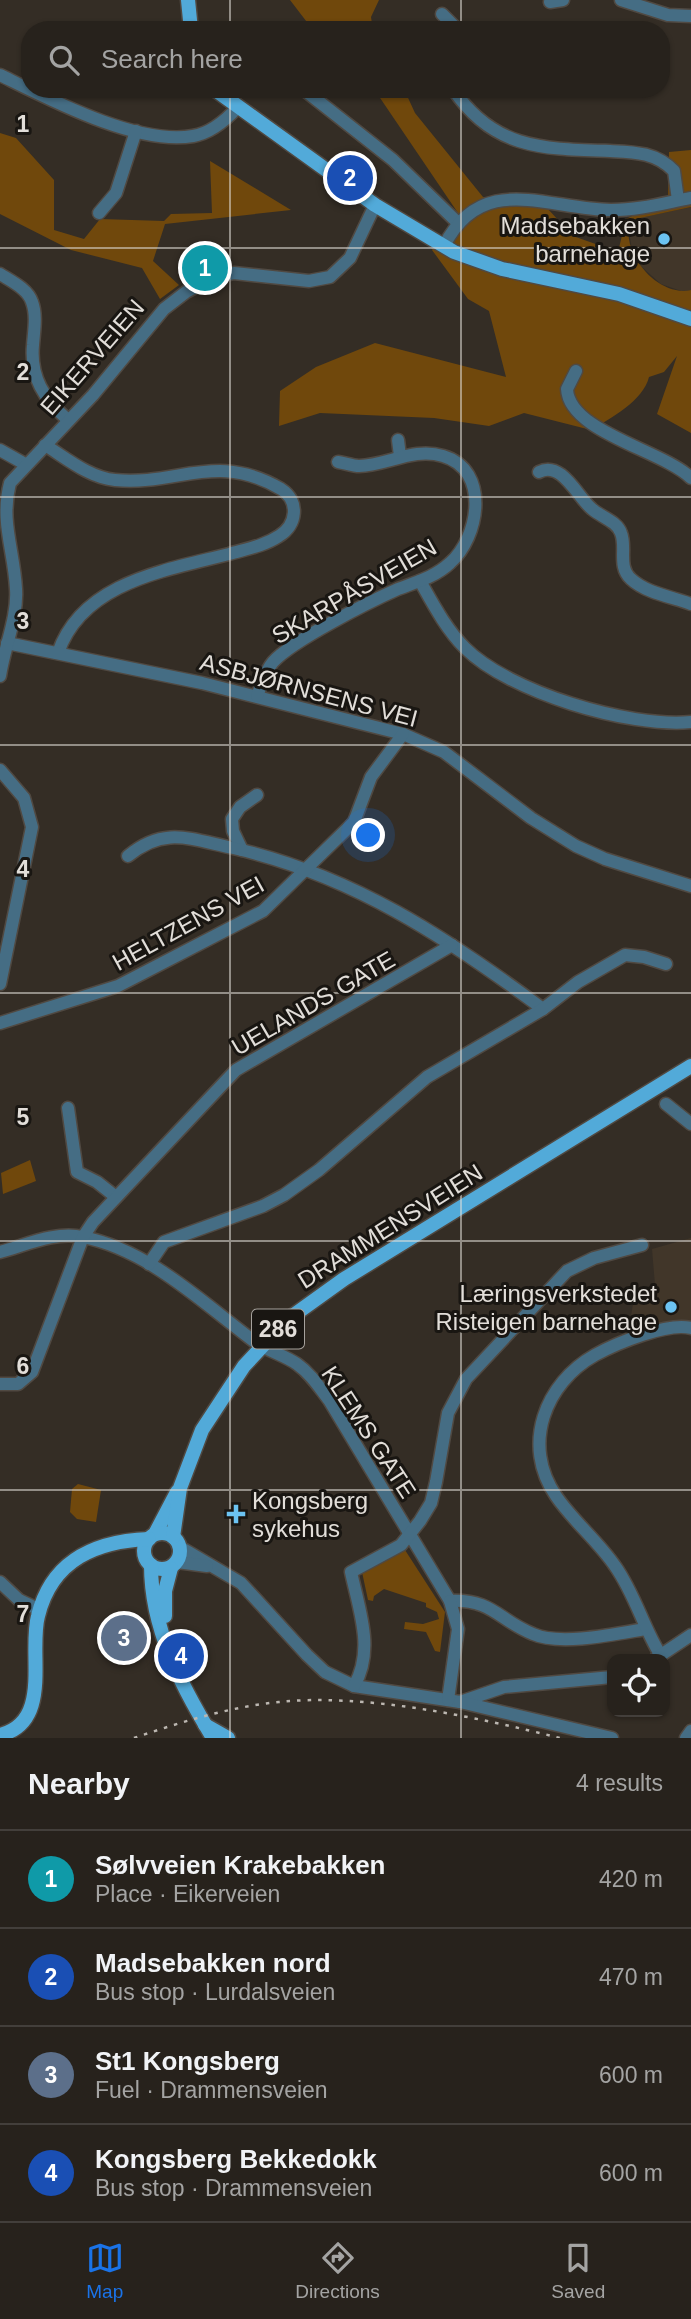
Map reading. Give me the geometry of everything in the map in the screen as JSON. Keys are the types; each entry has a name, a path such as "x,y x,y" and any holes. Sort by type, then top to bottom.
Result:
{"main road":[{"path":"188,0 190,21"},
{"path":"225,98 375,205 444,246 486,264 619,294 691,319"},
{"name":"DRAMMENSVEIEN","path":"151,1547 180,1488 208,1420 261,1346 287,1320 332,1287 691,1066"},
{"name":"DRAMMENSVEIEN","path":"175,1541 180,1488"},
{"path":"151,1547 165,1531 175,1541"},
{"name":"286","path":"165,1638 165,1591 174,1565 175,1541"},
{"path":"0,1735 23,1722 29,1714 34,1690 40,1610 53,1585 71,1563 89,1549 112,1543 151,1547"},
{"path":"151,1547 160,1570 174,1565"},
{"name":"286","path":"151,1547 152,1584 165,1638 185,1693 213,1738"},
{"name":"286","path":"204,1724 228,1738"}],"street":[{"path":"621,0 668,15 691,16"},
{"path":"442,14 449,21"},
{"path":"0,75 21,85"},
{"path":"49,98 136,131 194,136 224,122 237,108"},
{"path":"315,98 367,137 457,222"},
{"path":"444,246 457,222 480,206 515,199 611,210 642,208 685,199 674,171 660,159 641,153 541,148 504,138 479,121 460,98"},
{"path":"99,213 116,193 136,131"},
{"name":"EIKERVEIEN","path":"0,676 16,590 1,531 4,495 25,464 68,420 164,309 186,292 213,278 234,273 309,281 330,277 350,258 375,205"},
{"path":"0,274 23,289 32,300 35,330 33,367 43,393 68,420"},
{"path":"576,371 567,389 575,412 617,438 670,462 691,478"},
{"path":"398,440 400,456"},
{"path":"45,445 90,472 113,480 225,470 273,484 285,492 294,504 294,518 288,528 263,544 129,581 110,592 72,625 58,653"},
{"path":"0,450 25,464"},
{"name":"SKARPÅSVEIEN","path":"257,696 267,670 288,649 384,595 440,571 462,550 470,534 475,502 466,473 453,460 430,454 400,456 358,466 338,462"},
{"path":"539,472 552,470 562,476 593,510 618,527 622,534 623,565 631,579 648,589 691,604"},
{"path":"421,581 452,635 476,658 510,681 584,706 643,720 691,722"},
{"name":"ASBJØRNSENS VEI","path":"7,643 257,696 402,734 444,752 531,818 576,846 605,859 691,886"},
{"name":"HELTZENS VEI","path":"0,1023 87,998 152,970 263,911 283,895 304,868 354,822 371,777 402,734"},
{"path":"0,770 24,798 32,827 0,984"},
{"path":"242,850 233,831 232,819 240,807 257,795"},
{"path":"128,856 152,839 189,838 304,868 371,895 472,956 542,1009"},
{"name":"UELANDS GATE","path":"0,1384 18,1384 33,1372 83,1237 116,1197 236,1070 452,945"},
{"path":"149,1264 163,1242 252,1210 284,1195 319,1170 427,1077 542,1009 578,982 625,955 644,957 666,964"},
{"path":"666,1104 691,1124"},
{"path":"68,1108 76,1172 97,1182 116,1197"},
{"name":"KLEMS GATE","path":"0,1252 48,1238 83,1237 126,1252 149,1264 261,1346 297,1364 311,1376 329,1401 450,1601 458,1629 454,1701"},
{"path":"354,1686 364,1665 365,1644 351,1572 411,1537 431,1503 448,1413 466,1378 566,1271 642,1245"},
{"path":"656,1654 636,1603 614,1564 554,1494 544,1467 541,1425 547,1404 562,1379 578,1365 598,1353 663,1327 691,1328"},
{"path":"175,1541 241,1583 326,1672 354,1686 454,1701 612,1738"},
{"path":"174,1565 212,1566"},
{"path":"0,1582 19,1600 40,1610"},
{"path":"450,1601 472,1600 492,1608 534,1635 551,1638 645,1629"},
{"path":"664,1654 691,1635"},
{"path":"454,1701 505,1687 607,1677"},
{"path":"686,1738 691,1731"}],"shaded area":[{"path":"290,0 379,0 372,21 306,21"},
{"path":"380,98 408,98 415,113 483,197 547,208 573,236 618,252 626,219 668,198 669,152 691,150 691,207 631,220 628,232 636,258 654,280 678,291 691,290 691,433 657,414 677,356 664,372 649,377 646,386 633,401 591,430 524,413 489,426 434,418 320,413 279,426 280,391 316,367 375,343 506,377 489,311 468,299 432,250 458,213"},
{"path":"0,133 16,138 54,180 54,230 84,239 100,219 164,221 171,214 212,213 210,161 291,210 165,224 153,261 179,285 160,299 142,268 71,250 0,214"},
{"path":"691,207 691,290 684,292 661,284 634,260 628,227 630,220"},
{"path":"30,1160 36,1181 3,1194 1,1173"},
{"path":"691,1238 691,1324 638,1335 631,1316 635,1292 655,1285 652,1249"},
{"path":"78,1484 101,1490 96,1522 77,1519 70,1512 72,1489"},
{"path":"405,1550 445,1612 440,1652 435,1651 426,1632 404,1629 405,1622 423,1624 439,1619 437,1612 426,1607 426,1603 384,1589 374,1596 373,1601 368,1600 362,1572"}],"railway":[{"path":"134,1738 224,1711 260,1704 312,1700 420,1709 560,1738"}],"place":[{"name":"Madsebakken nord","path":"350,178"},
{"name":"Madsebakken barnehage","path":"664,239"},
{"name":"Sølvveien Krakebakken","path":"205,268"},
{"name":"Læringsverkstedet Risteigen barnehage","path":"671,1307"},
{"name":"Kongsberg sykehus","path":"236,1514"},
{"name":"St1 Kongsberg","path":"124,1638"},
{"name":"Kongsberg Bekkedokk","path":"181,1656"}]}
